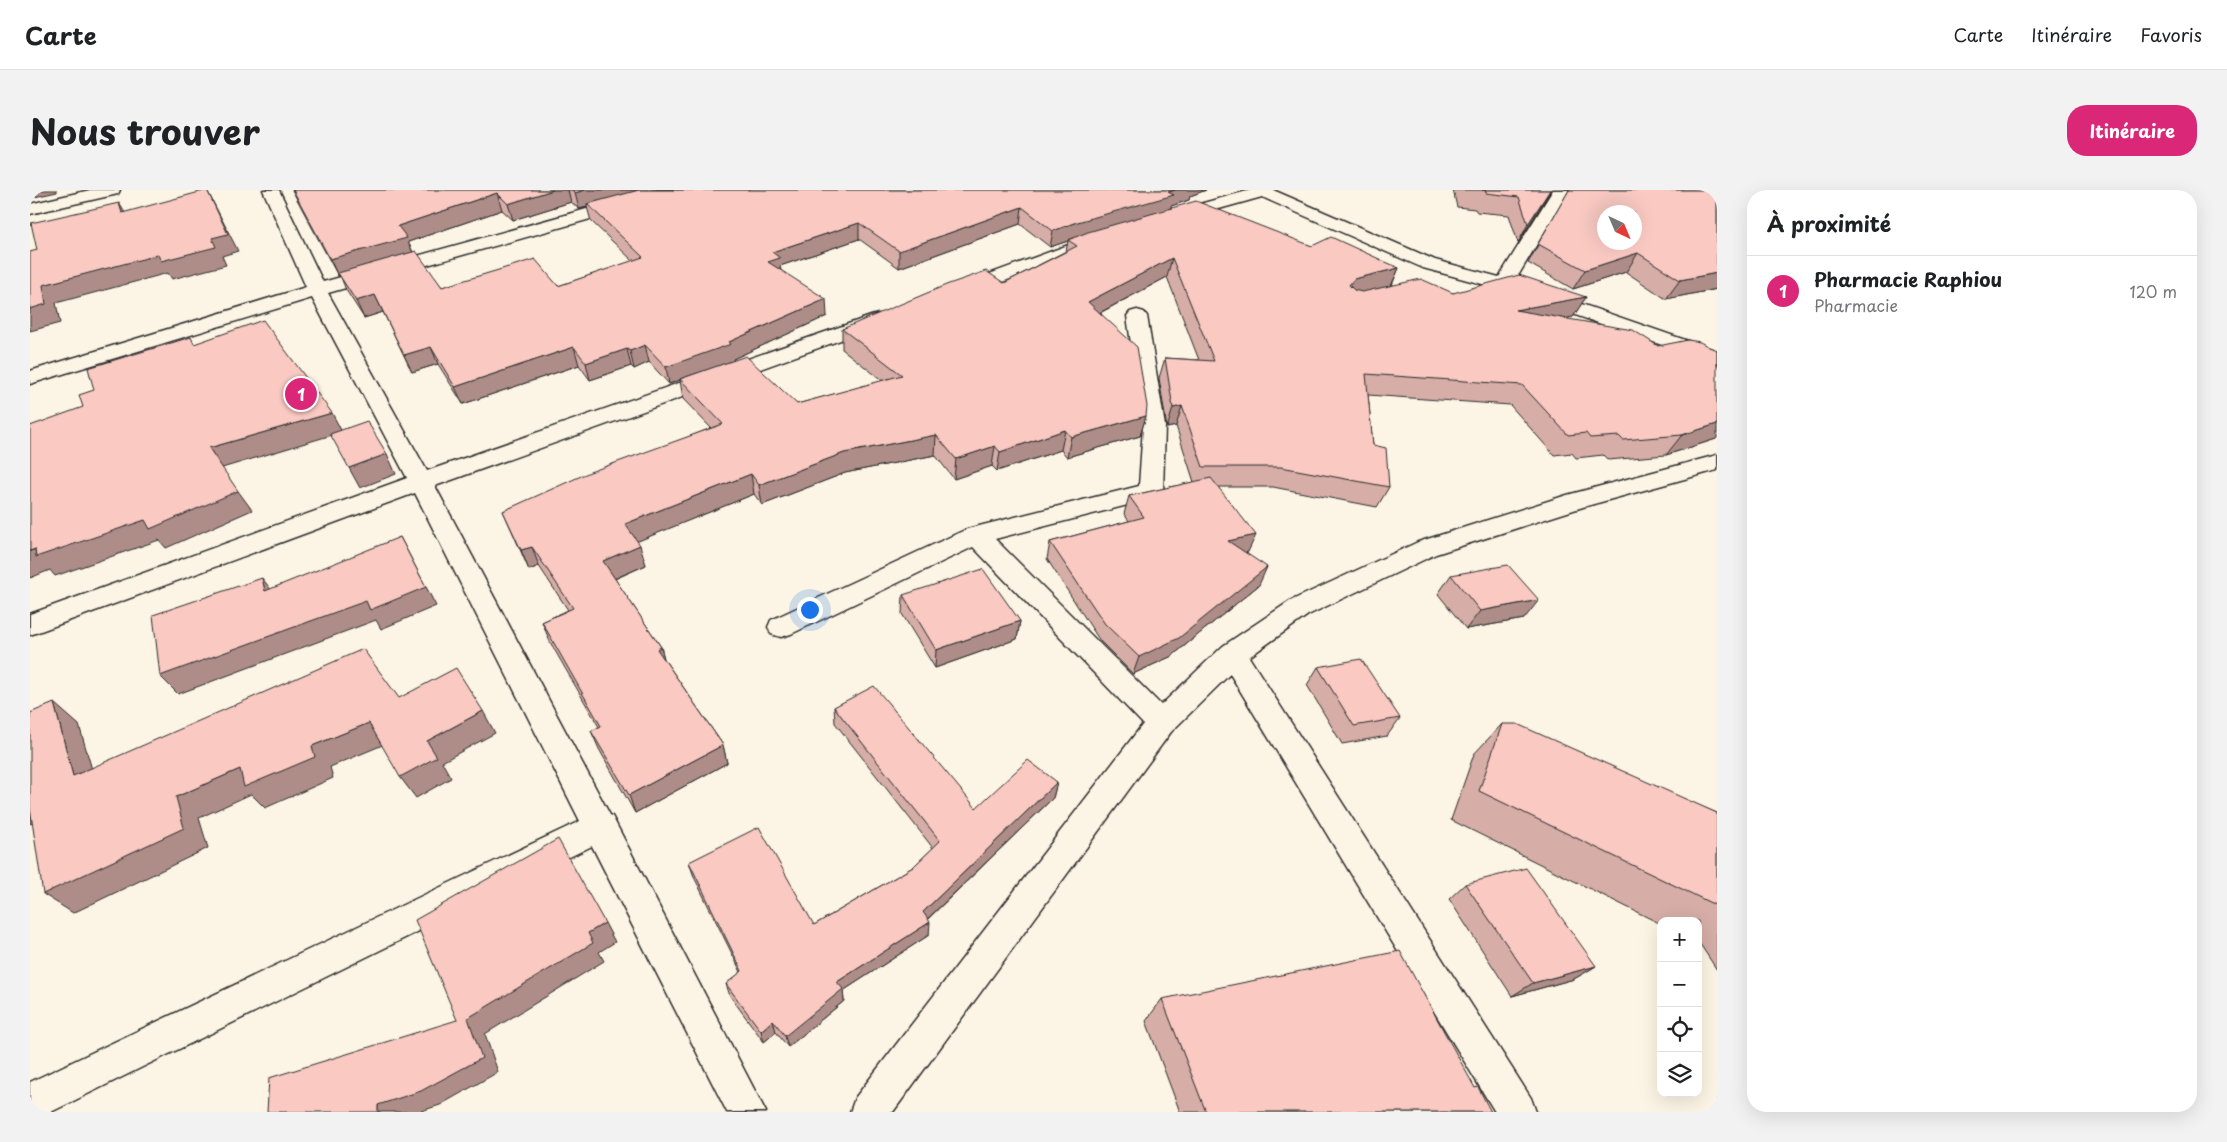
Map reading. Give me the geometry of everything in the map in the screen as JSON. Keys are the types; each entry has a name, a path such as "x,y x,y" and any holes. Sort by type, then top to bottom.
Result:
{"street":[{"path":"30,209 112,190"},
{"path":"271,190 317,290 421,482 747,1112"},
{"path":"30,378 317,290 673,190"},
{"path":"1504,284 1561,190"},
{"path":"1160,221 1261,191 1430,264 1504,284 1717,358"},
{"path":"947,296 1078,245 1122,231"},
{"path":"1434,282 1459,272"},
{"path":"30,625 421,482 900,312"},
{"path":"781,627 976,535 1151,491 1154,426 1137,316"},
{"path":"869,1112 1161,722 1233,654 1299,608 1427,548 1575,501 1717,462"},
{"path":"976,535 1161,722"},
{"path":"1233,654 1517,1112"},
{"path":"30,1102 600,826"}],"building":[{"path":"207,190 228,234 212,238 216,247 161,261 158,255 43,285 46,304 30,309 30,252 37,250 31,223 119,203 122,213"},
{"path":"293,190 553,190 508,204 497,193 398,226 407,238 330,259"},
{"path":"572,190 585,190 575,193"},
{"path":"639,190 1175,190 1168,192 1174,195 1074,223 1053,231 1022,207 899,251 859,223 772,252 780,258 768,262 826,299 729,342 731,344 666,367 645,345 586,363 574,347 455,387 431,347 404,355 375,295 356,301 338,273 416,251 442,287 535,259 558,286 643,257 587,204"},
{"path":"1485,190 1550,190 1528,224 1519,197 1486,193"},
{"path":"1569,190 1717,190 1717,273 1680,280 1638,253 1585,270 1538,244"},
{"path":"1196,201 1312,246 1331,237 1399,268 1354,279 1349,285 1354,290 1362,292 1421,279 1453,293 1519,275 1586,297 1515,310 1633,330 1658,346 1688,340 1700,342 1717,350 1717,424 1682,435 1623,440 1619,436 1590,438 1586,433 1568,435 1522,385 1366,374 1373,445 1386,448 1389,487 1281,467 1203,467 1182,406 1173,408 1165,358 1214,361 1172,258 1088,302 1137,347 1147,406 1146,416 1071,437 1065,430 1000,452 995,446 956,459 936,435 844,453 759,485 751,474 625,524 640,545 603,561 661,647 657,649 723,745 629,795 591,731 601,726 542,622 573,608 532,547 521,550 503,511 590,472 723,424 680,379 746,356 797,404 902,375 842,329 946,285 986,271 1004,283 1077,246 1068,240 1088,232"},
{"path":"263,320 332,413 209,448 238,491 150,529 145,520 36,557 35,549 30,551 30,426 83,407 79,395 94,390 88,368 191,337 194,344"},
{"path":"367,421 387,454 349,468 330,434"},
{"path":"1211,478 1256,535 1228,541 1267,567 1179,638 1139,657 1105,624 1050,542 1144,517 1129,496"},
{"path":"400,537 426,587 370,610 366,601 160,676 153,615 262,578 265,591"},
{"path":"1508,565 1539,600 1480,611 1451,575"},
{"path":"983,569 1020,621 936,650 903,595"},
{"path":"363,649 399,698 456,668 483,711 427,741 437,757 400,777 369,723 312,746 315,757 244,787 240,769 176,797 184,828 43,894 30,808 30,713 54,703 73,776"},
{"path":"1361,659 1400,718 1354,726 1318,667"},
{"path":"874,686 976,808 1028,760 1057,782 923,912 930,922 837,982 843,989 785,1036 773,1020 761,1031 726,984 742,971 689,862 759,827 814,925 913,867 940,841 834,707"},
{"path":"1502,724 1517,724 1717,813 1717,906 1479,791"},
{"path":"558,839 605,923 588,933 593,943 468,1018 482,1058 421,1091 378,1105 378,1112 267,1112 269,1078 457,1020 415,920"},
{"path":"1526,868 1596,966 1533,983 1465,884"},
{"path":"1400,951 1475,1088 1478,1087 1491,1112 1206,1112 1162,999"}],"place":[{"name":"Pharmacie Raphiou","path":"301,394"}]}
